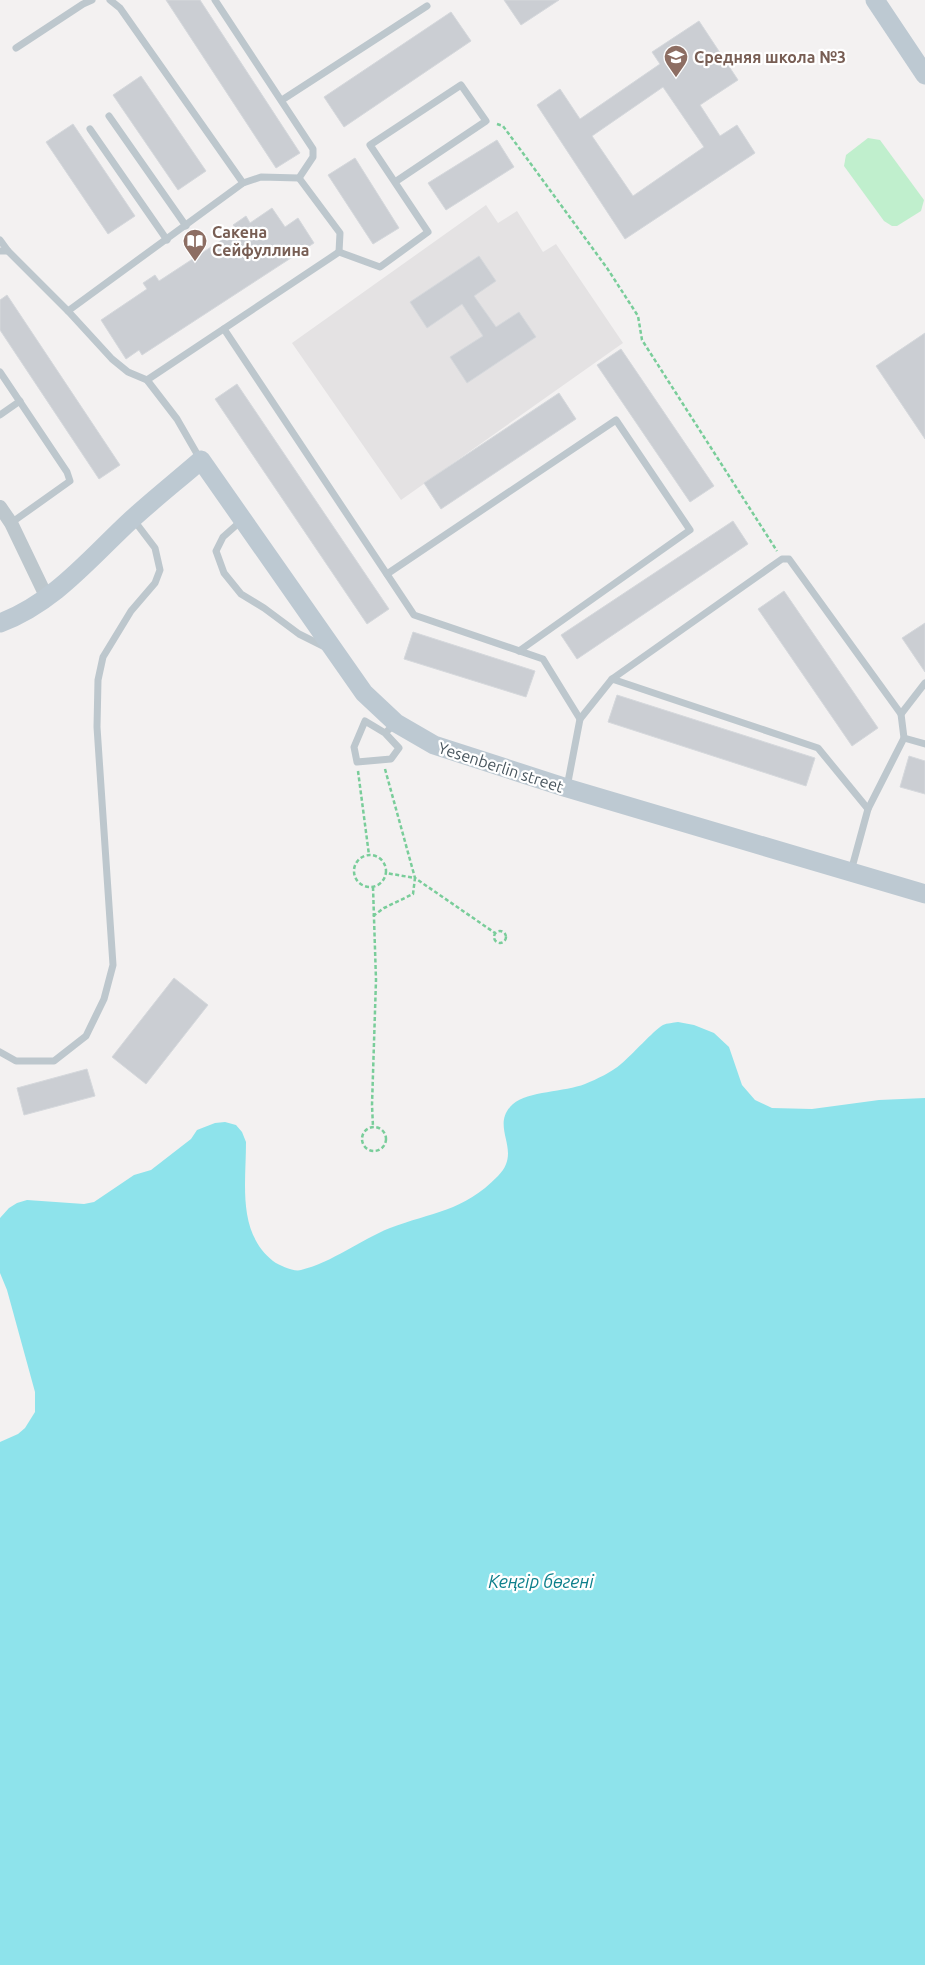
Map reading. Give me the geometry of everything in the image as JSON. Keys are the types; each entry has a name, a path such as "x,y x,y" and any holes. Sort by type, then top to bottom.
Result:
{"street":[{"path":"875,0 925,75"},
{"path":"0,623 16,617 47,598 74,576 132,519 201,460"},
{"name":"Yesenberlin street","path":"201,460 364,693 391,728 434,745 567,788 925,894"},
{"path":"0,507 10,523 47,598"}],"lane":[{"path":"16,48 92,0"},
{"path":"110,0 120,8 243,184"},
{"path":"215,0 313,149 313,157 299,178"},
{"path":"282,100 427,6"},
{"path":"339,252 380,267 428,232 370,145 461,85 486,121 395,182"},
{"path":"109,116 186,226"},
{"path":"90,129 167,240"},
{"path":"68,311 243,184 261,177 299,178"},
{"path":"299,178 340,233 339,252"},
{"path":"0,240 8,251 68,311 112,359 128,372 147,380 177,419 201,460"},
{"path":"0,251 8,251"},
{"path":"147,380 339,252"},
{"path":"224,329 414,615 542,659 580,719"},
{"path":"0,372 67,472 70,481 10,523"},
{"path":"0,415 20,401"},
{"path":"387,574 616,420 690,530 519,651"},
{"path":"0,1052 16,1061 54,1061 86,1036 104,1000 113,965 97,727 98,680 103,657 132,611 154,583 160,570 155,548 132,519"},
{"path":"243,519 223,537 216,551 224,573 241,594 264,608 299,634 335,652"},
{"path":"567,788 580,719 612,679 782,558 789,559 901,714 904,738 868,809 851,871"},
{"path":"612,679 818,748 868,809"},
{"path":"901,714 925,683"},
{"path":"365,721 391,728 399,748 391,759 383,760 357,762 354,747 365,721"},
{"path":"904,738 925,744"}],"path":[{"path":"486,121 503,126 607,268 638,316 642,340 782,558"},
{"path":"373,916 384,908 412,894 415,878 383,760"},
{"path":"357,762 369,854"},
{"path":"369,854 381,859 386,872 382,882 373,887 362,884 355,876 354,870 358,860 369,854"},
{"path":"386,872 415,878 495,933"},
{"path":"373,887 376,980 373,1127"},
{"path":"498,930 504,932 506,936 504,941 496,942 494,939 495,933 498,930"},
{"path":"373,1127 382,1130 386,1137 382,1148 374,1151 364,1146 361,1138 364,1131 373,1127"}],"shaded area":[{"path":"486,205 498,223 517,211 543,252 556,244 623,343 401,500 292,343"}],"green space":[{"path":"868,138 880,140 924,200 921,211 897,226 892,226 884,221 844,166 846,155"}],"water":[{"name":"Кеңгір бөгені","path":"678,1022 694,1025 714,1033 729,1047 742,1085 755,1100 772,1108 812,1109 879,1100 925,1098 925,1965 0,1965 0,1442 18,1434 25,1428 35,1412 35,1392 7,1290 0,1273 0,1218 9,1208 27,1200 84,1204 94,1202 134,1175 151,1170 191,1139 197,1130 215,1123 225,1122 236,1125 242,1132 246,1142 246,1206 254,1236 273,1261 287,1268 301,1270 324,1262 390,1228 447,1210 472,1197 498,1176 505,1166 508,1148 504,1121 506,1113 513,1104 537,1094 577,1087 599,1078 621,1064 663,1025"}],"building":[{"path":"166,0 200,0 300,153 276,168"},
{"path":"504,0 559,0 521,25"},
{"path":"451,12 471,41 344,127 324,97"},
{"path":"699,21 738,80 700,105 720,136 737,125 755,153 625,239 537,105 560,89 580,119 660,64 652,52","holes":["663,87 704,147 633,196 592,136"]},
{"path":"141,76 206,171 178,190 113,95"},
{"path":"73,124 135,216 108,234 46,142"},
{"path":"497,140 514,167 446,210 428,183"},
{"path":"355,158 399,228 373,244 328,175"},
{"path":"272,208 285,227 298,218 314,243 142,355 139,350 126,359 101,320 147,289 143,283 155,275 159,281 237,230 233,225 246,216 250,223"},
{"path":"479,256 496,281 474,296 496,327 519,312 536,337 467,383 450,357 483,336 462,304 427,328 410,302"},
{"path":"7,295 120,465 99,479 0,330 0,300"},
{"path":"925,333 925,439 876,366"},
{"path":"621,349 714,486 690,502 597,365"},
{"path":"237,384 389,609 367,624 215,399"},
{"path":"559,393 576,419 441,509 424,483"},
{"path":"733,521 748,544 577,659 561,635"},
{"path":"784,591 878,728 852,746 758,609"},
{"path":"925,623 925,672 902,638"},
{"path":"413,632 535,671 526,697 404,659"},
{"path":"617,695 815,758 806,786 608,722"},
{"path":"909,756 925,761 925,794 900,787"},
{"path":"174,978 208,1005 146,1084 112,1057"},
{"path":"87,1069 95,1096 24,1115 17,1088"}],"place":[{"name":"Средняя школа №3","path":"676,78"},
{"name":"Сакена Сейфуллина","path":"195,262"}]}
